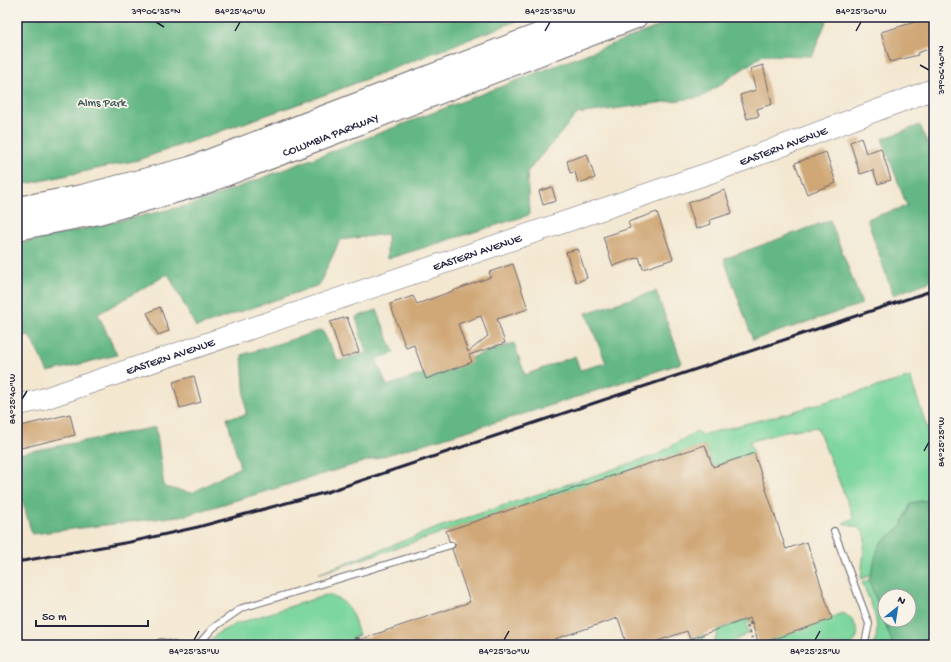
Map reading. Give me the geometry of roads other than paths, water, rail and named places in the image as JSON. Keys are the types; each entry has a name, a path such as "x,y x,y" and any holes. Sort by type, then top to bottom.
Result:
{"highway":[{"name":"COLUMBIA PARKWAY","path":"17,208 82,196 190,168 585,17"},
{"name":"COLUMBIA PARKWAY","path":"17,229 99,213 199,185 636,17"}],"main road":[{"name":"EASTERN AVENUE","path":"17,405 40,400 718,170 934,89"}],"lane":[{"path":"834,531 869,624 865,642 862,645"},
{"path":"198,645 213,628 242,608 451,545"},
{"path":"156,645 161,642 174,645"}],"railway":[{"path":"17,562 130,542 198,527 327,492 934,290"}],"park label":[{"name":"Alms Park","path":"102,102"}]}
